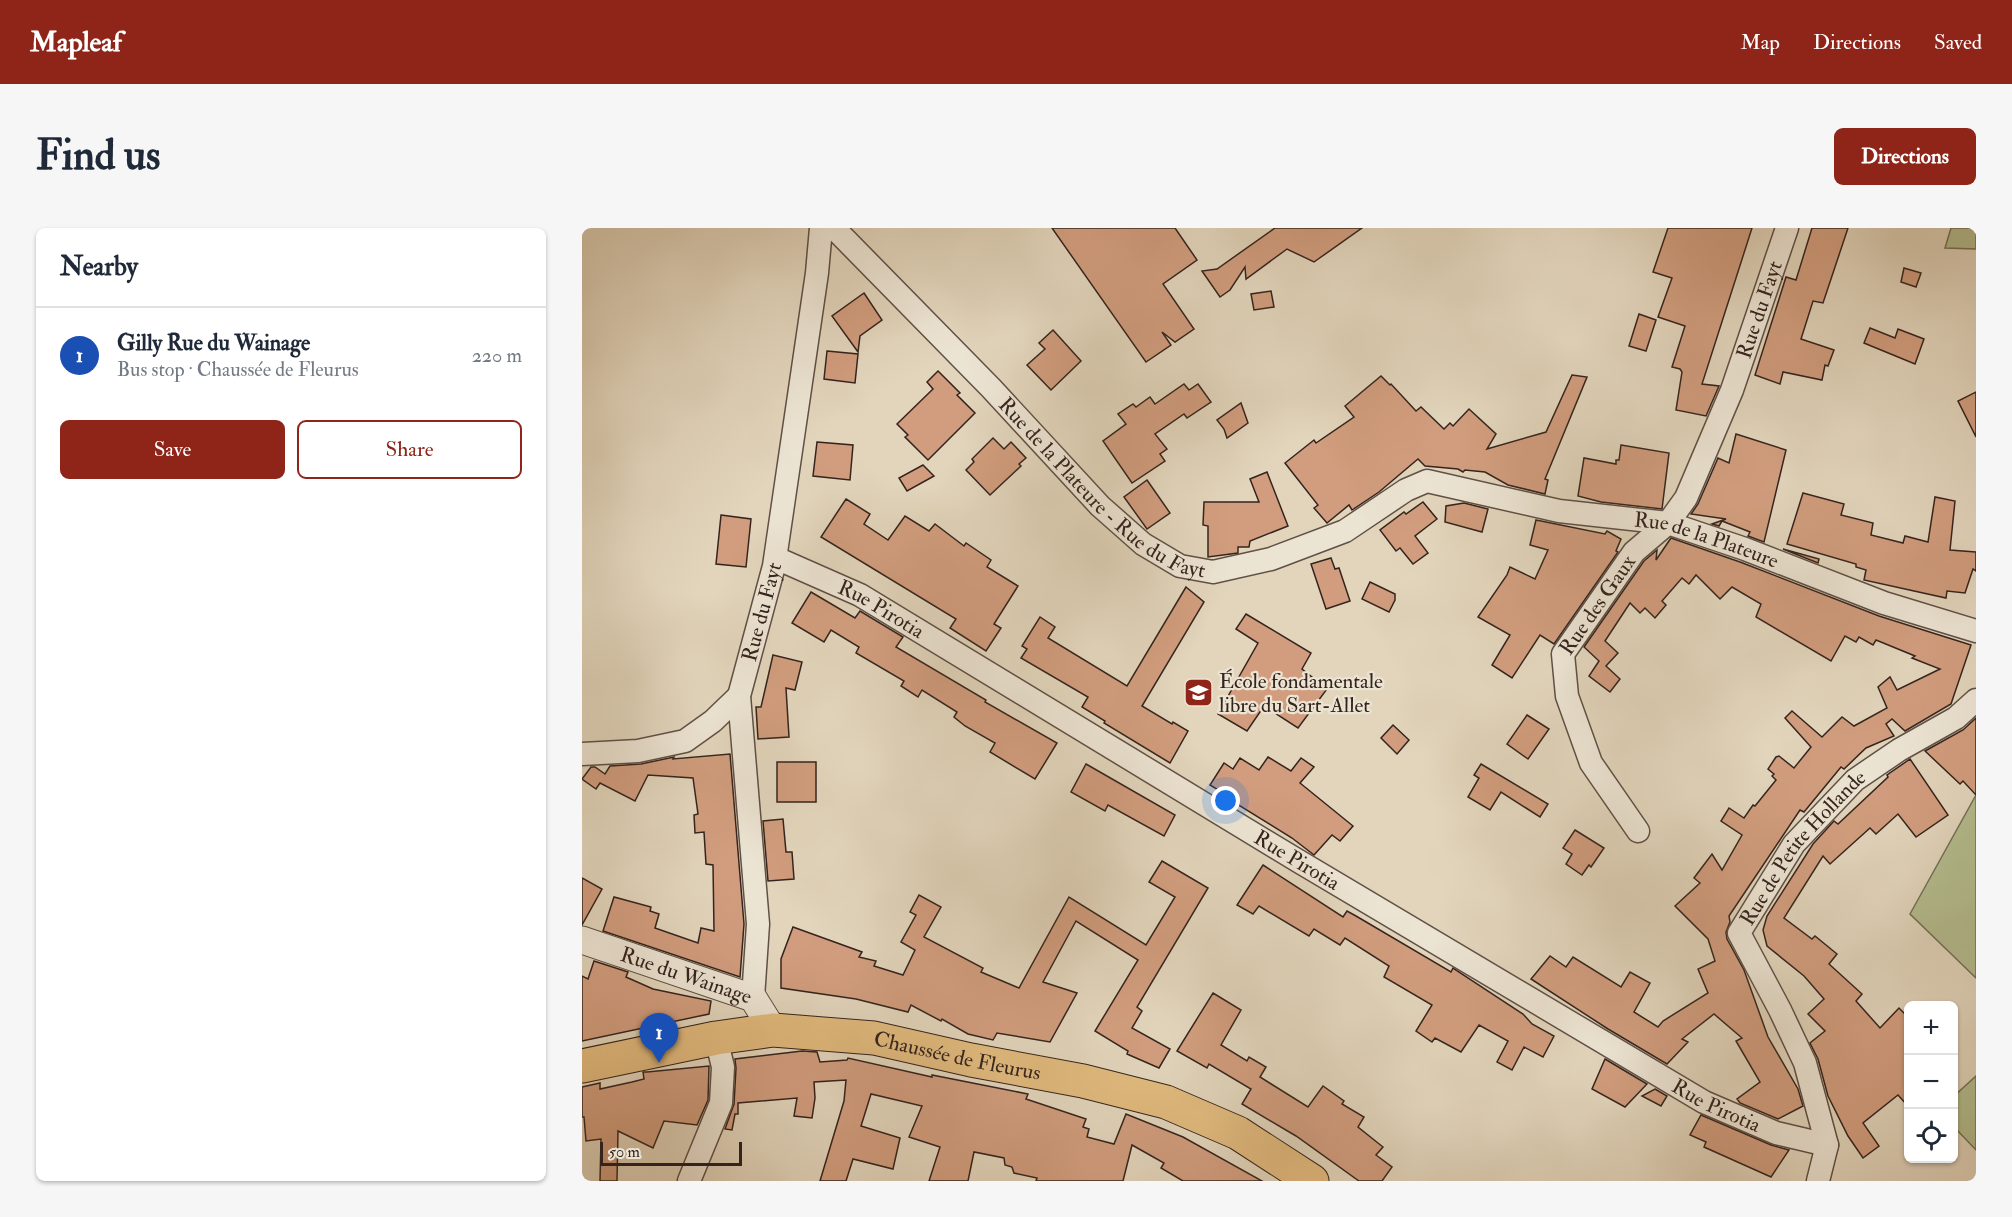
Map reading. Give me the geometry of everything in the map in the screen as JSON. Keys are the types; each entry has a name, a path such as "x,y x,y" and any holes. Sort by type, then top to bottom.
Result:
{"main road":[{"name":"Chaussée de Fleurus","path":"582,1066 716,1038 773,1030 874,1038 971,1060 1083,1081 1166,1102 1238,1133 1312,1181"}],"street":[{"name":"Rue du Fayt","path":"753,998 758,924 739,696 776,558 817,273 821,228"},
{"name":"Rue de la Plateure - Rue du Fayt","path":"834,228 991,388 1100,506 1143,544 1180,566 1214,572 1271,559 1345,531 1406,490 1427,481"},
{"name":"Rue du Fayt","path":"1732,390 1787,228"},
{"name":"Rue des Gaux","path":"1638,831 1591,763 1568,696 1563,654 1634,552 1668,523 1686,498 1732,390"},
{"name":"Rue de la Plateure","path":"1427,481 1559,511 1668,523 1745,549 1884,603 1976,631"},
{"name":"Rue Pirotia","path":"776,558 860,595 1300,862 1704,1102 1776,1133 1827,1145"},
{"path":"582,754 638,751 685,741 713,721 739,696"},
{"name":"Rue de Petite Hollande","path":"1818,1181 1827,1145 1805,1063 1739,933 1794,844 1855,780 1899,750 1956,718 1976,700"},
{"name":"Rue du Wainage","path":"582,940 753,998 773,1030"},
{"path":"689,1181 721,1103 723,1067 716,1038"}],"green space":[{"path":"1951,228 1976,228 1976,249 1945,248"},
{"path":"1976,795 1976,978 1910,914"},
{"path":"1976,1076 1976,1150 1958,1131 1958,1092"}],"building":[{"path":"1052,228 1175,228 1197,260 1163,284 1194,329 1175,342 1162,332 1171,345 1146,362"},
{"path":"1275,228 1362,228 1314,262 1287,249 1246,279 1245,267 1230,290 1220,297 1202,271 1217,269"},
{"path":"1668,228 1752,228 1702,384 1719,386 1706,416 1676,410 1682,372 1672,367 1685,326 1658,317 1672,278 1653,272"},
{"path":"1812,228 1848,228 1823,303 1813,301 1801,339 1834,350 1828,366 1825,365 1822,380 1783,372 1780,384 1755,375 1786,277 1796,280"},
{"path":"1904,268 1921,273 1916,287 1901,282"},
{"path":"1271,291 1274,307 1254,310 1251,294"},
{"path":"864,293 882,320 860,336 858,352 832,316"},
{"path":"1639,314 1656,320 1646,351 1629,346"},
{"path":"1870,328 1895,338 1898,329 1924,339 1915,364 1864,343"},
{"path":"1053,330 1081,361 1051,390 1027,365 1045,349 1039,343"},
{"path":"827,351 858,354 855,383 824,379"},
{"path":"938,371 960,393 957,395 975,413 928,460 905,437 908,435 897,424 933,389 927,382"},
{"path":"1572,375 1587,377 1545,479 1548,480 1545,494 1508,485 1485,472 1465,470 1463,472 1458,469 1425,466 1418,459 1379,492 1352,510 1349,505 1327,523 1314,508 1318,505 1285,463 1314,440 1316,443 1354,417 1345,406 1381,376 1416,411 1421,407 1444,429 1450,423 1453,426 1469,409 1496,434 1487,449 1546,432"},
{"path":"1184,384 1189,390 1198,384 1211,402 1187,418 1184,414 1155,434 1167,449 1160,454 1165,461 1132,483 1103,441 1126,424 1118,414 1133,404 1136,407 1150,397 1155,404"},
{"path":"1976,392 1976,437 1958,401"},
{"path":"1241,403 1248,423 1227,438 1217,420"},
{"path":"1736,434 1786,450 1764,542 1748,536 1750,532 1722,521 1719,526 1712,524 1726,519 1691,514 1698,504 1718,458 1729,463"},
{"path":"993,438 1004,449 1011,442 1026,458 1019,464 1021,466 990,495 966,470 974,462 972,459"},
{"path":"817,442 853,445 850,480 813,476"},
{"path":"1621,445 1669,453 1662,509 1601,502 1578,496 1584,458 1616,464 1616,460 1619,460"},
{"path":"923,465 934,476 907,491 899,478"},
{"path":"1267,472 1288,526 1250,541 1249,547 1238,547 1238,553 1208,557 1208,526 1203,525 1204,502 1259,502 1250,479"},
{"path":"1147,480 1170,513 1147,529 1124,497"},
{"path":"1803,493 1844,504 1841,515 1873,523 1871,535 1903,543 1905,536 1928,542 1935,497 1955,501 1950,550 1976,552 1976,571 1973,569 1965,593 1947,591 1946,598 1864,580 1866,570 1856,567 1856,564 1787,544"},
{"path":"846,499 870,514 864,524 888,540 905,516 929,531 935,524 964,546 966,543 991,560 987,567 1018,586 994,624 1001,628 986,651 950,628 956,619 821,537"},
{"path":"1423,502 1437,519 1415,536 1428,553 1413,564 1400,548 1396,551 1380,530 1404,512 1406,514"},
{"path":"1464,503 1488,509 1482,532 1445,522 1446,506"},
{"path":"721,515 751,519 746,567 716,564"},
{"path":"1536,520 1605,534 1607,531 1621,539 1616,551 1618,552 1554,644 1540,635 1512,678 1492,665 1510,635 1478,617 1510,567 1535,579 1548,550 1530,545"},
{"path":"1671,538 1879,616 1971,645 1951,704 1905,731 1892,719 1886,724 1894,736 1866,748 1844,769 1841,767 1804,812 1800,810 1729,916 1727,939 1744,970 1768,1037 1798,1089 1803,1106 1778,1119 1740,1103 1737,1099 1760,1082 1736,1041 1742,1038 1714,1014 1682,1039 1688,1042 1667,1064 1531,979 1550,956 1566,967 1573,957 1621,987 1630,972 1650,983 1634,1012 1658,1027 1663,1021 1708,993 1698,969 1715,961 1708,939 1675,906 1700,883 1694,878 1712,854 1722,870 1742,835 1721,821 1729,808 1744,818 1776,780 1772,776 1774,774 1768,769 1776,757 1779,756 1794,768 1811,747 1785,718 1792,711 1822,737 1842,717 1854,726 1887,708 1878,687 1890,677 1897,690 1940,669 1876,640 1873,645 1859,637 1856,642 1845,636 1831,661 1756,617 1761,604 1732,587 1720,599 1696,575 1689,584 1682,578 1662,601 1666,605 1655,618 1645,608 1640,613 1630,603 1605,641 1618,653 1606,666 1620,679 1610,692 1589,676 1599,661 1584,647 1644,561 1657,550 1656,560"},
{"path":"1783,549 1819,559 1818,563"},
{"path":"1331,558 1335,569 1339,568 1350,601 1326,609 1311,564"},
{"path":"1370,582 1395,594 1395,600 1389,612 1362,599"},
{"path":"1186,587 1204,602 1142,706 1188,731 1170,763 1082,707 1088,697 1021,658 1027,649 1022,646 1040,617 1055,627 1048,638 1127,686"},
{"path":"811,592 855,618 860,611 903,637 896,647 1057,743 1035,779 990,752 995,743 965,726 954,717 957,712 922,690 918,697 901,686 904,681 856,653 859,647 831,630 824,642 792,623"},
{"path":"1246,614 1311,653 1302,669 1327,689 1298,728 1264,706 1247,731 1218,714 1258,643 1236,629"},
{"path":"773,655 802,662 795,690 786,688 789,737 758,739 756,707 761,707"},
{"path":"1527,715 1549,729 1528,759 1507,744"},
{"path":"1976,718 1976,795 1963,781 1960,784 1925,751 1963,730"},
{"path":"1393,725 1409,740 1397,754 1381,738"},
{"path":"730,754 744,924 740,977 603,931 614,897 651,907 650,911 659,914 655,928 698,943 701,928 714,931 713,865 706,864 704,832 695,833 694,815 698,814 693,778 648,775 635,801 600,783 596,789 582,779 591,767 605,774 610,766 641,764 674,757 673,759"},
{"path":"1268,757 1291,771 1301,758 1314,767 1300,783 1353,826 1340,841 1332,835 1314,855 1292,838 1219,793 1220,791 1210,785 1224,763 1233,769 1240,758 1259,770"},
{"path":"1910,759 1948,815 1916,837 1898,814 1876,834 1870,828 1830,864 1823,856 1784,918 1812,939 1815,936 1837,954 1829,964 1862,994 1856,1001 1880,1028 1899,1008 1904,1013 1904,1102 1898,1095 1863,1123 1879,1146 1863,1158 1848,1136 1828,1096 1818,1059 1810,1043 1825,1031 1808,1014 1824,999 1804,976 1767,946 1763,930 1767,916 1813,844 1834,821 1838,824 1888,777 1887,775"},
{"path":"777,762 816,762 816,802 777,802"},
{"path":"1086,764 1175,815 1164,836 1108,805 1105,811 1071,792"},
{"path":"1481,764 1548,804 1540,817 1501,792 1490,810 1468,797 1479,778 1474,775"},
{"path":"783,819 786,852 792,852 794,879 768,881 763,821"},
{"path":"1575,830 1604,848 1591,867 1589,865 1582,875 1566,864 1572,854 1563,848"},
{"path":"1162,861 1208,888 1137,1007 1142,1011 1132,1028 1170,1049 1159,1068 1127,1054 1128,1051 1095,1031 1138,960 1076,921 1043,982 1077,993 1050,1042 997,1033 993,1040 968,1034 911,1005 908,1012 856,999 781,988 781,959 793,927 862,952 859,957 876,961 874,966 903,975 915,950 901,942 916,915 910,912 919,895 941,907 924,937 983,968 981,972 1019,988 1069,897 1146,945 1175,897 1149,882"},
{"path":"1263,865 1343,917 1347,911 1451,972 1453,968 1523,1014 1532,1024 1554,1036 1543,1057 1524,1047 1512,1070 1497,1062 1508,1041 1479,1025 1461,1052 1435,1038 1432,1042 1416,1031 1432,1005 1384,977 1389,966 1345,938 1340,945 1314,929 1309,936 1259,906 1253,914 1237,905"},
{"path":"582,878 602,889 582,925"},
{"path":"594,961 628,972 626,977 653,989 711,1001 709,1014 582,1041 582,976 588,979"},
{"path":"1213,993 1241,1010 1221,1045 1247,1061 1249,1057 1266,1067 1260,1077 1308,1107 1323,1086 1344,1101 1342,1104 1364,1117 1358,1127 1383,1147 1376,1155 1392,1167 1382,1181 1359,1181 1296,1136 1242,1104 1251,1089 1209,1064 1207,1068 1177,1051"},
{"path":"802,1051 817,1052 820,1062 847,1060 848,1058 932,1077 932,1075 1028,1094 1026,1099 1086,1119 1083,1127 1089,1129 1087,1137 1114,1144 1126,1114 1183,1137 1262,1181 1183,1181 1161,1168 1164,1163 1132,1145 1123,1181 1036,1181 1037,1178 1014,1173 1012,1167 1005,1165 1004,1158 974,1152 968,1181 929,1181 940,1147 909,1137 922,1106 871,1094 861,1126 900,1138 893,1169 853,1159 846,1181 820,1181 844,1101 846,1080 814,1082 815,1098 812,1118 794,1116 797,1098 738,1103 738,1114 735,1114 732,1130 725,1129 734,1104 735,1059"},
{"path":"1605,1059 1647,1084 1625,1107 1592,1089"},
{"path":"709,1066 708,1100 697,1125 664,1121 653,1148 618,1131 617,1181 600,1181 601,1139 586,1141 584,1117 582,1117 582,1087 600,1083 600,1089 644,1079 643,1072"},
{"path":"1655,1089 1667,1096 1661,1106 1642,1096"},
{"path":"1701,1115 1771,1145 1789,1150 1771,1177 1704,1147 1706,1142 1690,1135"}],"place":[{"name":"École fondamentale libre du Sart-Allet","path":"1198,693"},
{"name":"Gilly Rue du Wainage","path":"659,1063"}]}
